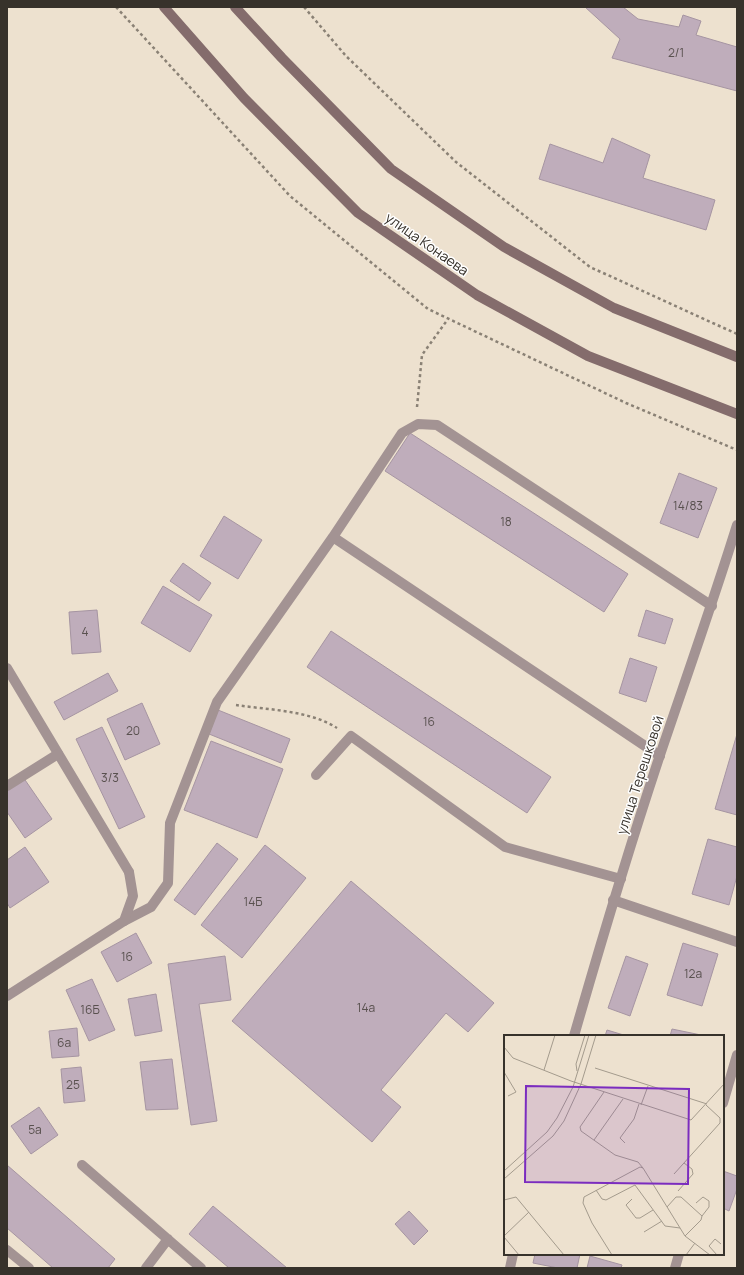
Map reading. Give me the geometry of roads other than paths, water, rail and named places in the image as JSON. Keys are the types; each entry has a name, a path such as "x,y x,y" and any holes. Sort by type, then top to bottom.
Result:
{"main road":[{"name":"улица Конаева","path":"164,7 244,98 358,213 477,295 582,353 737,414"},
{"path":"235,7 282,58 397,174 504,247 614,308 737,357"}],"street":[{"path":"7,996 150,907 168,883 170,823 217,702 333,537 402,433 418,424 436,425 712,606"},
{"name":"улица Терешковой","path":"574,1035 613,900 660,756 712,606 737,525"},
{"path":"333,537 660,756"},
{"path":"7,668 129,872 133,896 124,922"},
{"path":"316,775 351,736 505,847 620,879"},
{"path":"7,786 58,754"},
{"path":"613,900 737,942"},
{"path":"724,1100 737,1055"},
{"path":"82,1166 201,1268"},
{"path":"146,1268 168,1239"},
{"path":"7,1250 29,1268"},
{"path":"510,1268 513,1255"},
{"path":"675,1268 679,1255"}]}
